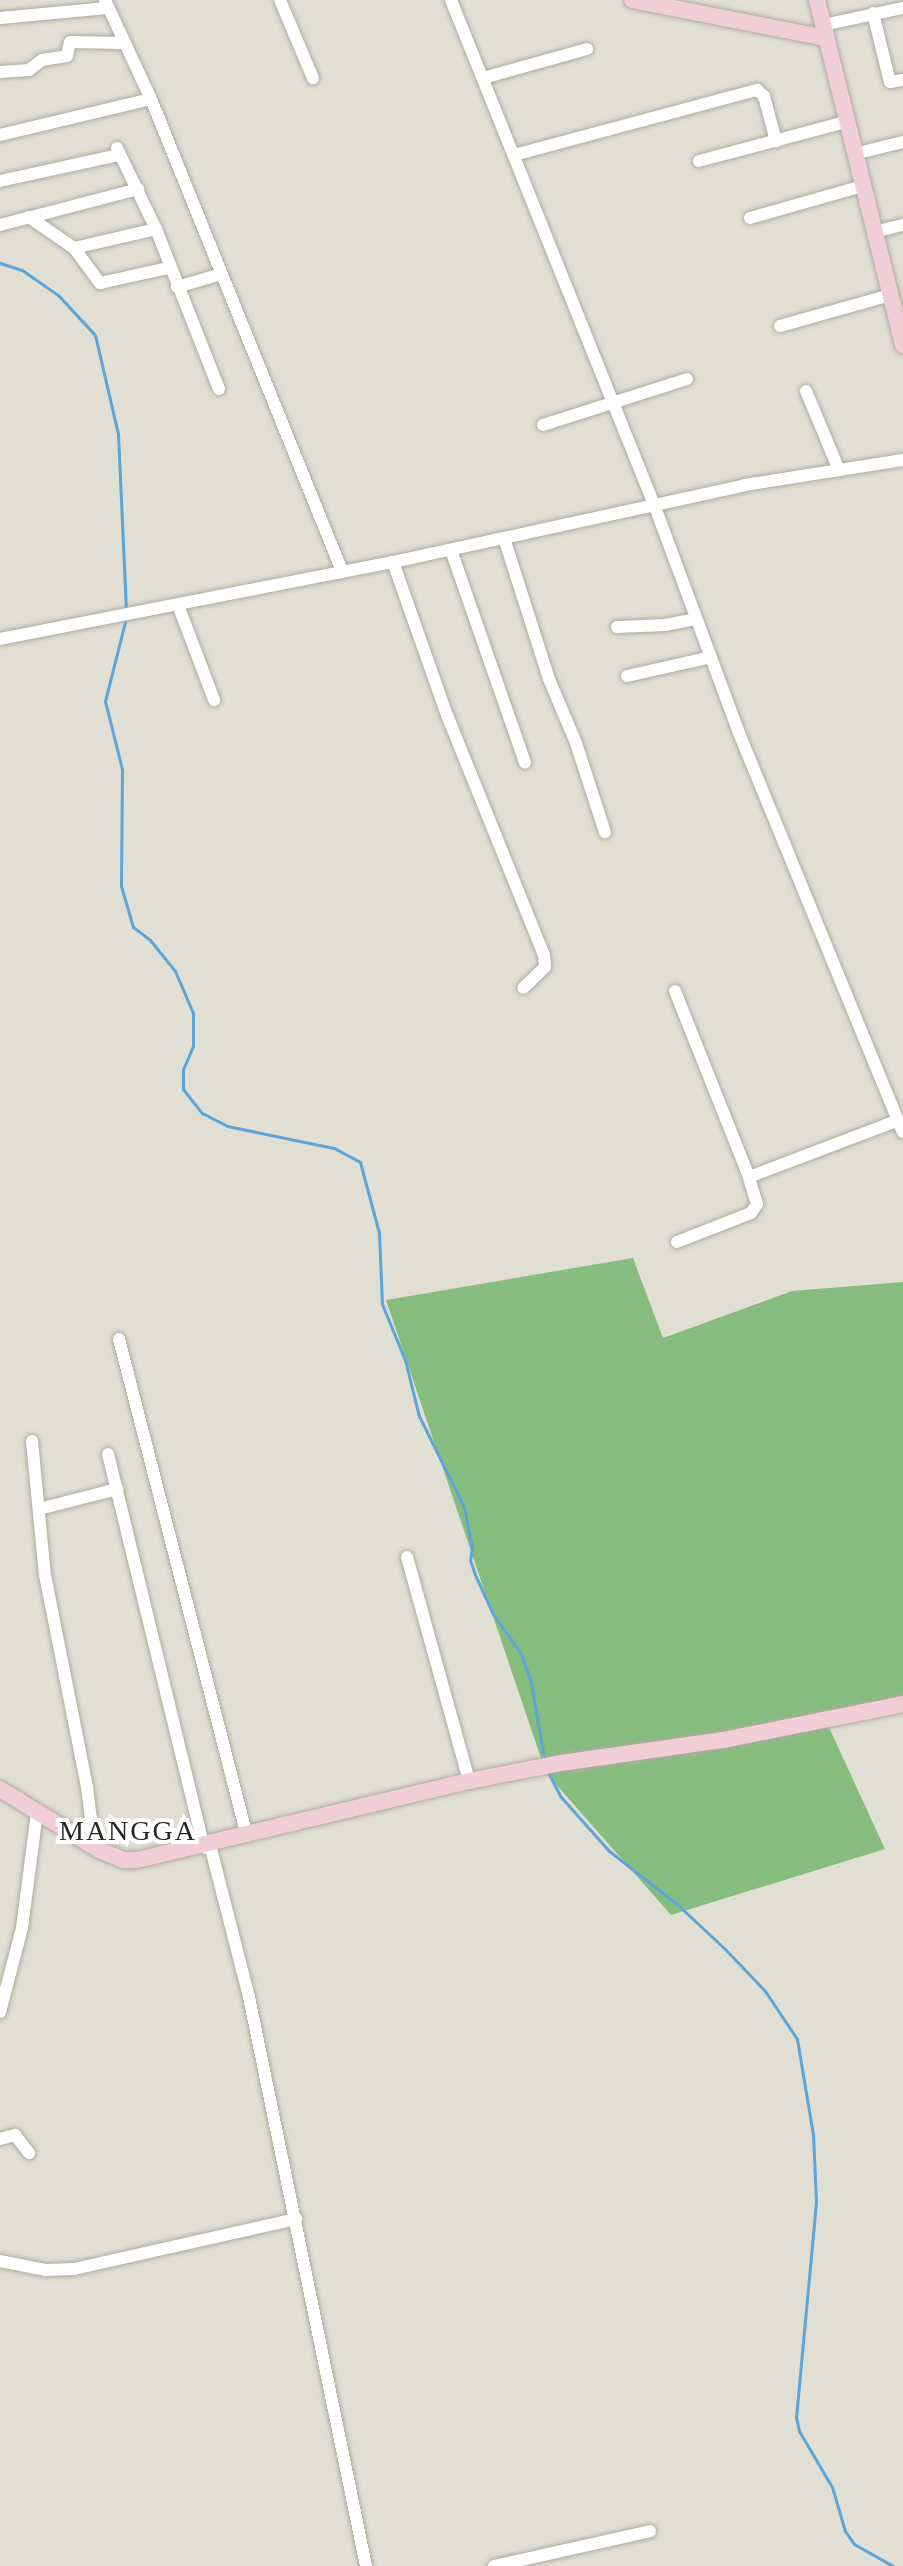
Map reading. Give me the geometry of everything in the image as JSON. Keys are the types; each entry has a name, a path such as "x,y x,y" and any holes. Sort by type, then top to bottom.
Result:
{"street":[{"path":"280,0 313,78"},
{"path":"451,0 901,1126 749,1177"},
{"path":"632,0 824,32 873,13 903,8"},
{"path":"817,0 862,186 895,300 903,345"},
{"path":"0,18 107,4 151,99 342,571"},
{"path":"873,13 890,82 903,80"},
{"path":"0,72 29,70 42,60 67,56 66,45 70,42 123,43"},
{"path":"483,78 587,49"},
{"path":"514,155 757,90 764,96 776,141"},
{"path":"0,135 151,99"},
{"path":"699,161 846,122"},
{"path":"854,154 903,142"},
{"path":"0,181 118,151 156,229 168,268 219,389"},
{"path":"750,218 862,186"},
{"path":"0,225 138,189"},
{"path":"29,217 74,248 100,283 168,268"},
{"path":"874,232 903,225"},
{"path":"74,248 156,229"},
{"path":"177,287 221,274"},
{"path":"780,326 895,300"},
{"path":"543,425 687,379"},
{"path":"806,391 839,470"},
{"path":"0,639 115,619 393,562 745,485 903,460"},
{"path":"504,538 549,679 576,743 605,832"},
{"path":"451,550 525,763"},
{"path":"393,562 447,715 544,955 545,967 523,988"},
{"path":"178,605 214,700"},
{"path":"617,627 665,625 696,619"},
{"path":"627,676 711,657"},
{"path":"675,991 757,1204 751,1213 677,1242"},
{"path":"119,1339 247,1836"},
{"path":"32,1441 45,1575 91,1818 83,1840"},
{"path":"108,1454 207,1846 249,1997 366,2566"},
{"path":"39,1509 117,1489"},
{"path":"407,1557 469,1781"},
{"path":"0,1789 83,1840 124,1860 151,1858 469,1781 561,1763 723,1740 903,1704"},
{"path":"0,2012 22,1928 37,1812"},
{"path":"0,2139 15,2135 29,2153"},
{"path":"0,2261 46,2270 74,2269 296,2219"},
{"path":"494,2566 650,2531"}],"green space":[{"path":"633,1258 663,1338 792,1291 903,1282 903,1708 827,1723 885,1849 671,1915 546,1773 386,1300"}],"waterway":[{"path":"0,263 22,270 58,295 95,335 118,434 126,611"},
{"path":"126,618 105,701 122,769 121,886 133,927 150,940 175,971 193,1013 193,1046 183,1069 183,1089 202,1113 227,1126 334,1148 360,1162 379,1233 382,1304 405,1360 419,1416 464,1507 472,1548 470,1560 476,1577 493,1614 520,1652 531,1682 544,1759"},
{"path":"548,1772 561,1797 608,1850 678,1905 765,1991 797,2039 813,2135 816,2202 796,2417 799,2431 832,2487 845,2531 854,2544 893,2566"}],"district":[{"name":"MANGGA","path":"128,1831"}]}
